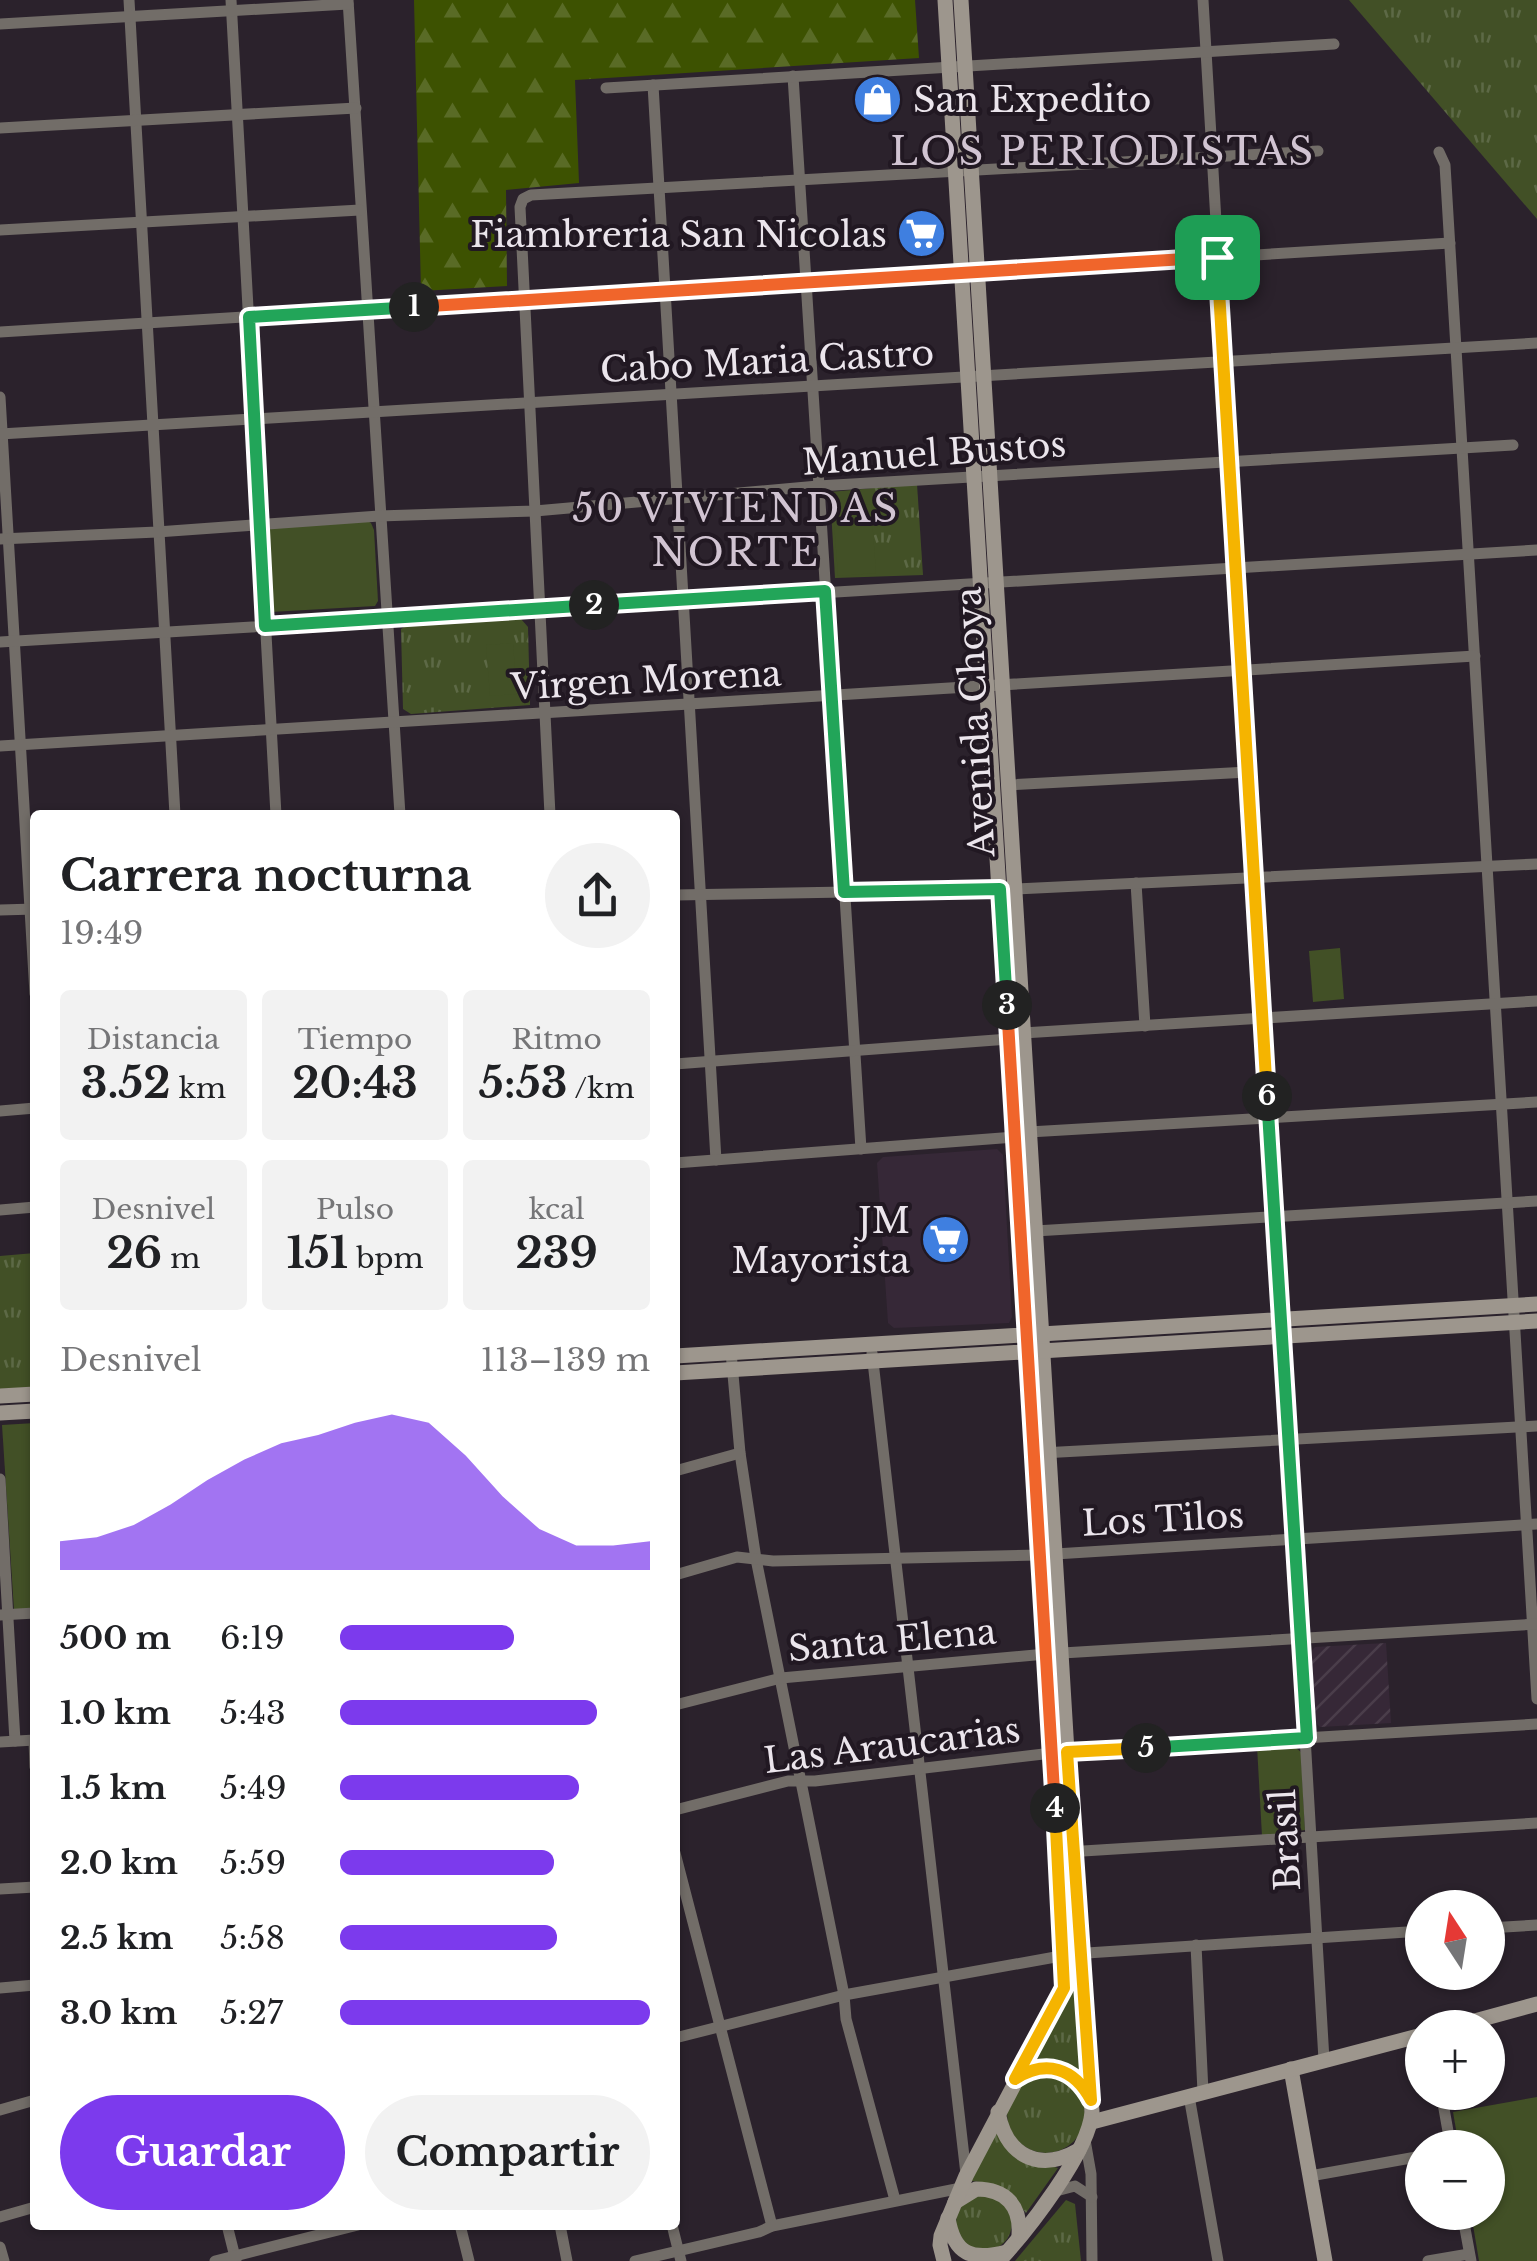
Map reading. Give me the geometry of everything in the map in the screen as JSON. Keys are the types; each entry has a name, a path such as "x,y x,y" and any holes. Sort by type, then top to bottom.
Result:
{"main road":[{"name":"Avenida Choya","path":"945,0 957,66"},
{"name":"Avenida Choya","path":"961,0 957,66 1059,1753 1072,1954 1091,2100"},
{"name":"Avenida Choya","path":"995,686 1008,785 1007,889"},
{"name":"Avenida Choya","path":"1022,1135 1035,1231 1034,1343"},
{"path":"680,1372 732,1361 1514,1314 1537,1304"},
{"path":"1514,1314 1537,1321"},
{"path":"680,1356 732,1361"},
{"path":"0,1396 30,1394"},
{"path":"0,1413 30,1410"},
{"name":"Avenida Choya","path":"1015,2079 1062,1996 1072,1954"},
{"path":"1505,2013 1537,2004"},
{"path":"1092,2122 1405,2039"},
{"path":"944,2261 940,2245 948,2218 1015,2079 1033,2069 1056,2068 1083,2085 1091,2100 1092,2122 1082,2145 1003,2257 983,2259 963,2253 955,2244 948,2218"},
{"path":"1291,2069 1325,2261"},
{"path":"998,2112 1009,2143 1036,2160 1052,2160 1082,2145"},
{"path":"961,2189 1001,2193 1017,2210 1019,2235"}],"street":[{"path":"129,0 176,810"},
{"name":"Brasil","path":"1203,0 1324,2060"},
{"path":"0,24 130,17 231,5 348,2 400,810"},
{"path":"231,5 276,810"},
{"path":"606,88 1334,44"},
{"path":"793,76 861,1149"},
{"path":"653,85 716,1160"},
{"path":"0,128 356,108"},
{"path":"550,810 524,298 520,206 523,199 532,195 1318,151"},
{"path":"1439,152 1445,165 1450,243 1520,1427 1532,1525 1537,1699"},
{"path":"0,230 360,210"},
{"path":"0,332 1450,243"},
{"name":"Cabo Maria Castro","path":"1,434 1537,343"},
{"path":"0,397 4,538 30,882"},
{"name":"Manuel Bustos","path":"4,538 379,516 535,512 818,486 1512,445"},
{"path":"0,642 1537,550"},
{"name":"Virgen Morena","path":"0,746 1475,656"},
{"path":"1008,785 1248,772"},
{"path":"680,895 1007,889 1537,864"},
{"path":"1136,883 1145,1026"},
{"path":"0,910 30,909"},
{"path":"680,1064 1145,1026 1537,1001"},
{"path":"680,1163 1022,1135 1537,1102"},
{"path":"0,1110 30,1108"},
{"path":"1035,1231 1537,1201"},
{"path":"0,1210 30,1208"},
{"path":"635,2261 680,2256 772,2226 961,2189 943,1977 872,1352"},
{"path":"732,1361 756,1560 846,2018 895,2200"},
{"path":"1041,1454 1537,1426"},
{"path":"680,1470 740,1452"},
{"path":"0,1479 4,1614 15,1741"},
{"name":"Los Tilos","path":"680,1574 736,1557 894,1559 1047,1554 1532,1525"},
{"path":"4,1614 30,1612"},
{"name":"Santa Elena","path":"680,1704 781,1678 1053,1653 1535,1625"},
{"name":"Las Araucarias","path":"680,1809 788,1781 1059,1753 1537,1724"},
{"path":"0,1742 30,1740"},
{"path":"1066,1852 1537,1824"},
{"path":"680,1872 772,2226"},
{"path":"0,1889 30,1887"},
{"path":"1505,1927 1537,1925"},
{"path":"680,2037 844,1995 1072,1954 1405,1932"},
{"path":"1196,1945 1196,2094 1218,2261"},
{"path":"0,1988 30,1985"},
{"path":"0,2110 30,2101"},
{"path":"1082,2145 1092,2198 1092,2261"},
{"path":"1310,2176 1405,2159"},
{"path":"1052,2192 1075,2186 1092,2198"},
{"path":"0,2217 30,2208"},
{"path":"228,2230 236,2258"},
{"path":"215,2261 340,2230"},
{"path":"461,2230 470,2261"},
{"path":"561,2230 567,2261"},
{"path":"673,2230 680,2256"},
{"path":"1428,2261 1470,2257 1465,2230"},
{"path":"0,2247 4,2261"}],"shaded area":[{"name":"JM Mayorista","path":"997,1149 1003,1155 1012,1317 1009,1323 894,1328 888,1323 877,1163 883,1157"},
{"path":"1386,1643 1391,1723 1320,1727 1315,1722 1310,1653 1315,1647"}],"green space":[{"path":"414,0 915,0 919,58 575,80 579,183 506,190 507,286 421,291"},
{"path":"1349,0 1537,0 1537,219"},
{"path":"917,484 923,575 835,578 830,492"},
{"path":"871,504 876,573 838,576 833,507"},
{"path":"364,519 374,530 378,601 375,606 271,612 265,527"},
{"path":"521,619 528,627 530,705 411,714 403,709 401,629 407,625"},
{"path":"513,643 517,694 490,696 486,645"},
{"path":"1340,948 1344,999 1313,1002 1309,951"},
{"path":"30,1253 30,1387 0,1389 0,1256"},
{"path":"30,1423 30,1609 14,1610 2,1425"},
{"path":"1292,1745 1301,1752 1305,1830 1262,1836 1257,1746"},
{"path":"1072,1970 1081,2072 1033,2063 1072,1980"},
{"path":"1038,2075 1054,2075 1079,2092 1085,2114 1079,2136 1068,2147 1054,2153 1038,2153 1013,2136 1007,2122 1007,2106 1024,2081"},
{"path":"1537,2097 1537,2261 1479,2261 1474,2230 1505,2230 1505,2130 1456,2130 1453,2112 1505,2110 1505,2103"},
{"path":"996,2132 1014,2156 1058,2168 1026,2213 1004,2189 971,2181"},
{"path":"984,2195 1003,2204 1012,2223 1003,2242 984,2251 965,2242 956,2223 965,2204"},
{"path":"1066,2200 1075,2204 1081,2261 1015,2261"}],"place":[{"name":"San Expedito","path":"878,99"},
{"name":"Fiambreria San Nicolas","path":"922,234"},
{"name":"JM Mayorista","path":"945,1240"}],"district":[{"name":"LOS PERIODISTAS","path":"1103,151"},
{"name":"50 VIVIENDAS NORTE","path":"736,530"}],"route":[{"path":"1217,257 1307,1738 1067,1752 1091,2100 1070,2073 1056,2068 1033,2069 1015,2079 1062,1996 1065,1980 1000,889 844,892 825,591 265,626 249,317 1217,257"}]}
